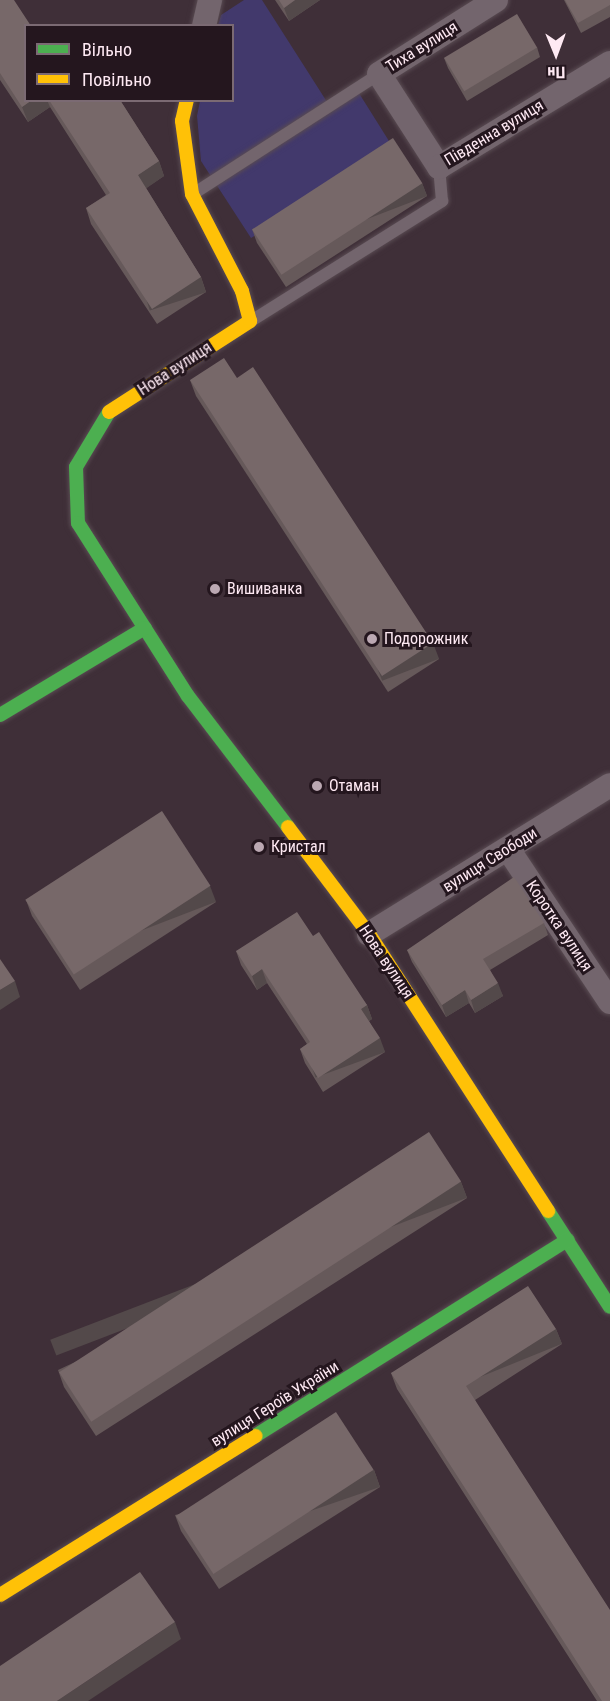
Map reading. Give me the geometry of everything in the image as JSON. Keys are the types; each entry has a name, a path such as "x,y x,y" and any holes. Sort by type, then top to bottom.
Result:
{"street":[{"path":"204,24 210,0"},
{"name":"Тиха вулиця","path":"379,74 496,0"},
{"name":"Південна вулиця","path":"439,167 610,63"},
{"path":"379,74 439,167"},
{"path":"187,102 182,131 192,194 242,291 250,321"},
{"name":"Нова вулиця","path":"250,321 105,415 76,467 78,523 188,696 369,934 610,1307"},
{"path":"0,715 145,628"},
{"name":"вулиця Свободи","path":"369,934 610,785"},
{"name":"Коротка вулиця","path":"508,849 610,1002"},
{"name":"вулиця Героїв України","path":"0,1595 568,1240"}],"lane":[{"path":"192,194 379,74"},
{"path":"250,321 442,201 439,167"}],"shaded area":[{"path":"244,0 262,0 329,105 357,90 394,149 251,238 201,161 197,116 200,102 234,102 234,24 218,24 221,15"}],"building":[{"path":"0,0 14,0 30,24 24,24 24,102 29,102 22,107 0,73"},
{"path":"279,0 295,0 284,8"},
{"path":"565,0 610,0 610,5 578,23"},
{"path":"517,14 537,47 464,91 444,58"},
{"path":"50,102 121,102 159,161 138,175 201,277 152,309 86,208 110,193"},
{"path":"393,138 422,183 282,275 252,229"},
{"path":"224,358 237,378 253,367 433,643 382,676 190,380"},
{"path":"162,811 210,886 74,974 25,900"},
{"path":"514,877 544,923 483,959 498,983 471,1000 465,990 442,1005 407,950"},
{"path":"297,912 313,936 319,932 367,1005 361,1009 380,1038 318,1078 300,1049 310,1042 262,969 252,976 236,951"},
{"path":"0,959 15,981 0,990"},
{"path":"429,1132 461,1181 91,1422 59,1372"},
{"path":"528,1286 556,1329 466,1386 610,1610 610,1701 602,1701 391,1373"},
{"path":"336,1412 374,1470 213,1574 176,1516"},
{"path":"140,1572 175,1622 57,1701 0,1701 0,1666"}],"traffic: fast":[{"path":"109,412 76,467 78,523 188,696 288,827"},
{"path":"0,715 145,628"},
{"path":"548,1211 610,1307"},
{"path":"255,1436 568,1240"}],"traffic: slow":[{"path":"109,412 250,321 242,291 192,194 182,121 187,102"},
{"path":"288,827 369,934 548,1211"},
{"path":"0,1595 255,1436"}],"place":[{"name":"Вишиванка","path":"215,589"},
{"name":"Подорожник","path":"372,639"},
{"name":"Отаман","path":"317,786"},
{"name":"Кристал","path":"259,847"}]}
